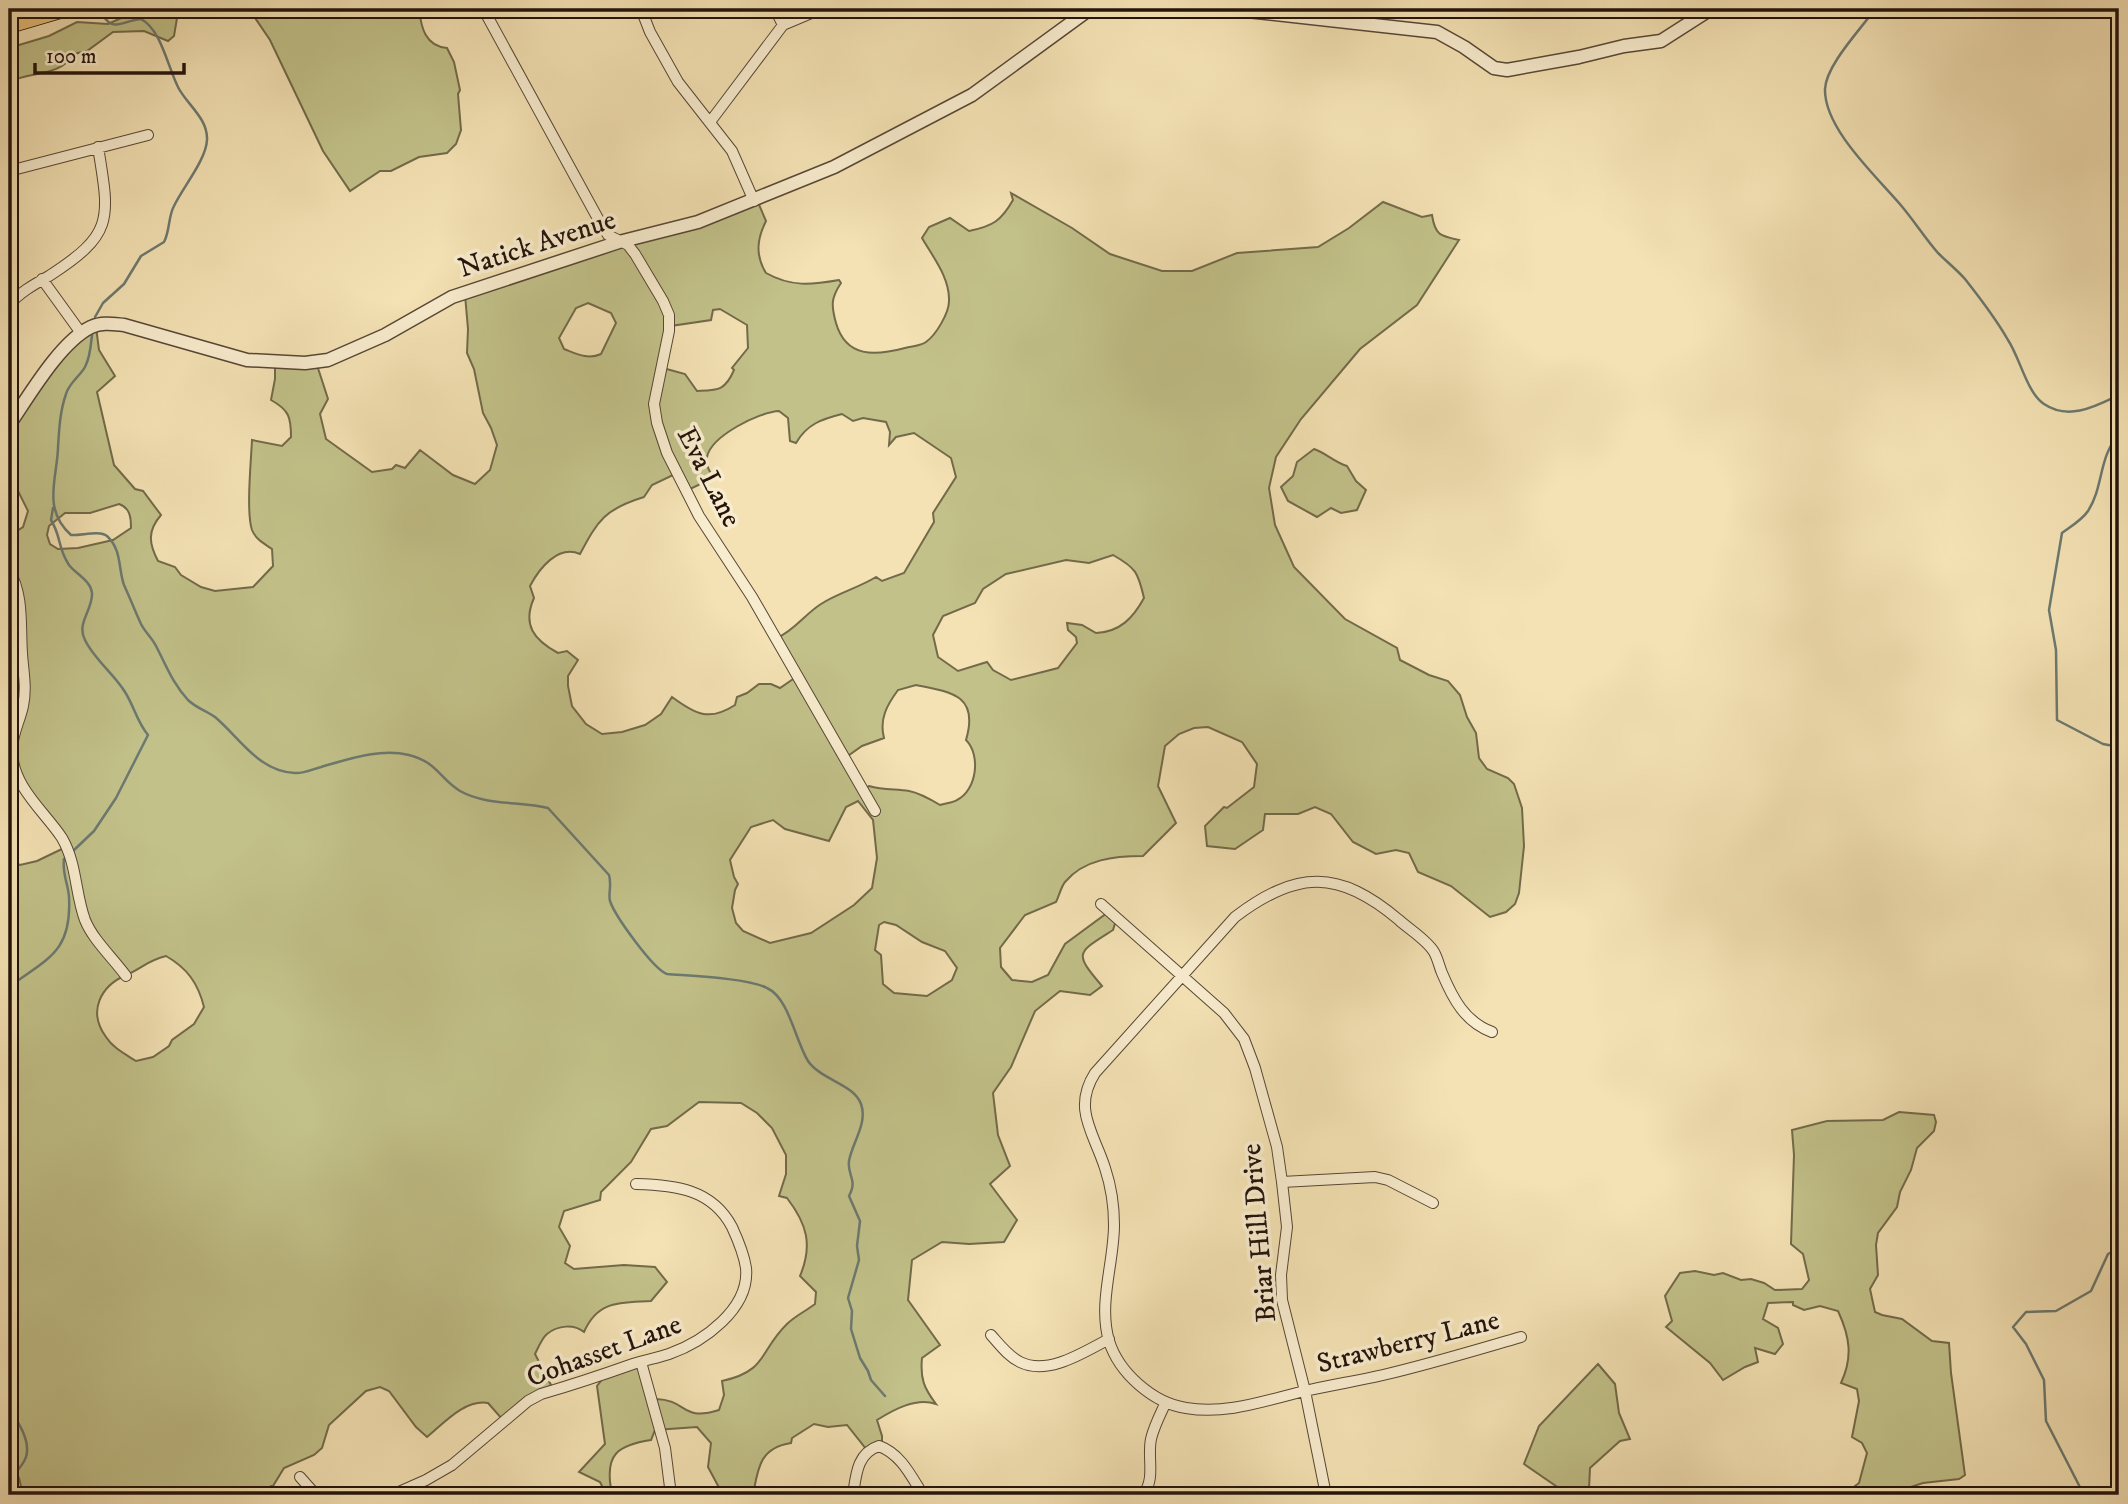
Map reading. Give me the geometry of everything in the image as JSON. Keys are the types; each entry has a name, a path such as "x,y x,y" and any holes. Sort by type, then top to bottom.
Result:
{"highway":[{"path":"9,24 60,9"}],"street":[{"path":"641,9 650,33 678,82 732,151 754,201"},
{"path":"775,9 783,25"},
{"path":"710,122 783,25 821,9"},
{"name":"Natick Avenue","path":"82,333 100,324 124,325 247,360 315,362 343,354 385,335 452,297 619,242 698,222 834,167 972,95 1090,9"},
{"path":"1229,9 1437,32 1494,68 1507,70 1623,46 1656,43 1678,32 1711,9"},
{"name":"Eva Lane","path":"485,12 602,226 608,235 628,245 663,301 668,315 669,331 654,404 667,453 699,516 756,604 875,811"},
{"path":"9,171 148,135"},
{"path":"9,305 78,256 94,242 104,225 106,195 98,148"},
{"path":"9,425 60,355 82,333 42,279"},
{"path":"9,570 14,580 22,620 26,683 12,746 16,773 66,847 74,866 82,910 88,925 126,976"},
{"path":"1143,1495 1149,1484 1151,1471 1151,1439 1166,1402 1129,1374 1109,1339 1105,1296 1112,1252 1114,1214 1105,1169 1086,1115 1086,1087 1095,1073 1235,917 1260,898 1301,883 1329,882 1350,888 1368,898 1428,944 1437,957 1441,971 1461,1010 1474,1023 1492,1032"},
{"name":"Briar Hill Drive","path":"1101,904 1224,1013 1244,1040 1277,1147 1287,1227 1281,1275 1282,1300 1305,1391 1326,1495"},
{"path":"1282,1182 1380,1177 1433,1203"},
{"name":"Cohasset Lane","path":"392,1495 452,1465 528,1401 541,1394 670,1354 701,1339 722,1323 742,1294 746,1270 739,1242 727,1217 708,1198 689,1189 665,1184 636,1184"},
{"path":"991,1335 1011,1356 1030,1366 1050,1365 1109,1339"},
{"name":"Strawberry Lane","path":"1166,1402 1188,1409 1213,1410 1247,1406 1385,1375 1521,1337"},
{"path":"641,1362 665,1448 671,1495"},
{"path":"853,1495 863,1455 879,1446 887,1449 903,1464 923,1495"},
{"path":"300,1477 316,1495"}],"shaded area":[{"path":"141,9 191,9 177,18 174,36 168,41 144,31 113,32 87,51 74,54 61,67 9,82 9,48 49,36 77,22 108,24"},
{"path":"249,9 419,9 429,40 447,48 454,62 460,90 461,130 456,144 447,153 419,157 391,171 380,171 350,191 323,151 270,40"},
{"path":"1011,193 1072,228 1110,254 1162,271 1192,271 1237,253 1318,247 1383,202 1422,217 1432,215 1437,231 1459,240 1417,305 1360,349 1301,419 1276,457 1269,488 1275,525 1294,567 1345,619 1397,648 1400,660 1429,675 1448,681 1460,695 1476,733 1479,758 1487,769 1508,778 1514,784 1522,808 1524,846 1519,893 1515,904 1506,912 1490,917 1451,886 1418,872 1409,853 1396,850 1376,854 1353,842 1331,814 1315,807 1298,814 1265,814 1263,830 1235,849 1207,846 1205,826 1224,807 1227,808 1254,787 1257,764 1242,742 1208,727 1194,728 1179,734 1165,746 1158,786 1176,823 1143,856 1101,860 1081,868 1064,884 1056,902 1025,915 1000,948 1001,967 1012,980 1032,982 1048,975 1065,944 1107,913 1116,920 1113,930 1092,944 1083,954 1086,966 1102,986 1090,995 1060,991 1035,1011 1011,1067 993,1093 998,1135 1010,1166 990,1184 1017,1220 1004,1242 942,1242 912,1260 908,1300 940,1345 922,1358 924,1383 936,1404 913,1403 877,1420 882,1446 867,1450 847,1425 828,1427 814,1424 792,1438 791,1443 766,1455 759,1468 753,1495 723,1495 708,1467 711,1443 697,1427 655,1430 651,1440 622,1448 612,1459 611,1489 606,1494 600,1482 579,1472 605,1444 597,1386 608,1372 641,1364 656,1399 666,1400 691,1412 707,1413 719,1410 724,1395 722,1381 748,1372 787,1324 815,1304 816,1292 800,1276 807,1245 803,1226 787,1198 779,1196 786,1174 786,1155 772,1128 757,1113 741,1103 699,1102 667,1126 651,1129 631,1162 601,1192 600,1200 564,1211 559,1227 570,1246 565,1263 574,1269 624,1265 655,1267 667,1282 651,1301 620,1303 603,1309 596,1314 584,1332 566,1327 547,1334 535,1354 551,1385 502,1419 488,1403 479,1403 455,1413 427,1437 416,1427 389,1391 380,1387 366,1391 329,1425 322,1448 314,1455 284,1468 264,1495 23,1495 19,1478 9,1463 9,858 20,865 37,861 64,848 13,773 9,776 9,760 22,696 9,694 9,536 23,527 28,511 9,473 9,424 54,361 96,327 99,350 115,376 97,392 114,465 135,489 143,491 161,515 153,527 151,538 158,561 175,567 181,575 201,587 215,591 253,587 273,566 272,549 256,536 250,522 252,440 282,446 291,437 288,415 271,400 275,364 316,362 328,399 320,414 326,439 372,472 392,469 396,465 405,468 420,450 453,475 475,484 490,470 497,445 483,413 474,369 467,353 465,295 757,200 766,221 758,247 766,273 784,281 801,284 839,280 841,283 835,293 833,311 847,343 863,352 894,351 926,342 934,334 947,311 947,284 922,238 929,227 950,218 969,231 984,227 996,222 1013,200","holes":["588,303 611,313 616,323 601,354 596,356 582,356 564,349 559,338 576,308","720,309 747,325 748,348 732,368 734,370 724,386 697,391 685,374 663,368 671,326 711,320 713,310","779,411 788,418 790,441 796,443 805,431 816,423 842,414 853,421 863,418 886,422 890,432 889,445 896,437 914,433 951,458 956,477 933,513 934,522 904,573 882,581 876,577 834,597 815,608 777,638 796,677 780,688 771,684 759,684 737,697 735,705 717,713 702,714 672,697 661,714 645,725 622,732 602,734 586,724 572,706 568,676 578,660 567,651 558,653 542,643 533,631 529,616 534,598 530,586 550,560 564,552 580,554 604,517 620,506 644,497 652,485 675,474 686,491 713,478 707,463 710,449 726,433 760,416","119,504 129,513 131,528 113,540 78,548 58,549 50,544 47,535 49,526 65,513 90,513","1113,555 1135,572 1144,598 1130,618 1112,630 1096,633 1082,625 1067,623 1068,630 1076,637 1077,643 1058,668 1011,680 993,670 987,662 958,671 938,657 933,635 943,616 975,603 983,589 1006,574 1066,560 1089,563","916,685 952,694 966,705 969,714 966,740 974,754 975,772 964,795 940,805 909,791 869,786 864,789 845,758 862,746 884,738 883,718 898,690","858,801 873,820 877,858 872,888 854,905 811,933 770,943 743,931 736,923 732,908 738,884 730,860 751,827 773,820 785,829 829,841 846,807","884,922 896,925 922,942 945,951 957,968 952,980 927,996 894,993 883,984 881,955 875,950 879,925","166,956 180,966 195,983 204,1007 194,1024 172,1040 169,1046 153,1057 136,1061 109,1041 100,1027 97,1009 110,986 149,962"]},
{"path":"1314,449 1347,466 1356,481 1366,490 1357,510 1341,513 1331,508 1317,517 1288,501 1281,487 1293,476 1297,462"},
{"path":"1899,1112 1934,1115 1936,1122 1934,1131 1917,1148 1897,1207 1878,1233 1878,1275 1870,1289 1875,1312 1902,1319 1932,1341 1949,1343 1965,1475 1959,1479 1923,1483 1893,1495 1855,1495 1855,1486 1859,1483 1867,1453 1862,1443 1852,1437 1859,1401 1857,1389 1841,1383 1847,1364 1848,1347 1838,1311 1820,1306 1804,1310 1793,1305 1793,1302 1768,1303 1763,1319 1778,1328 1783,1344 1775,1354 1755,1348 1758,1362 1723,1380 1710,1363 1666,1327 1672,1321 1665,1296 1680,1273 1695,1271 1714,1275 1723,1273 1741,1280 1751,1279 1775,1290 1802,1289 1809,1280 1803,1254 1791,1244 1794,1155 1792,1130 1827,1121 1883,1120"},
{"path":"1598,1364 1615,1384 1619,1413 1630,1439 1620,1441 1590,1468 1590,1495 1569,1495 1524,1464 1539,1426"}],"waterway":[{"path":"95,317 103,303 124,284 141,256 164,242 172,210 198,165 207,140 204,125 179,89 159,41 148,24 141,19 113,24 104,17 100,9"},
{"path":"1875,9 1838,58 1827,79 1827,104 1842,135 1938,253 1965,279 1982,301 2012,347 2028,384 2038,399 2053,409 2073,412 2119,395"},
{"path":"92,335 87,363 67,390 62,407 54,504 62,525 71,535 99,533 112,541 124,585 141,624 188,700 215,717 260,760 282,771 301,773 365,755 398,753 426,762 453,786 470,796 548,808 609,875 613,908 653,963 667,974 733,980 758,985 775,993 786,1010 808,1061 857,1097 863,1111 861,1126 849,1161 853,1185 849,1196 860,1221 857,1246 859,1260 848,1298 852,1311 851,1329 860,1358 871,1380 885,1396"},
{"path":"2119,434 2104,462 2097,492 2088,511 2062,533 2049,610 2056,650 2057,720 2103,744 2119,747"},
{"path":"53,508 51,520 65,559 86,581 92,593 82,628 85,640 93,654 125,692 148,735 116,798 94,831 73,851"},
{"path":"9,987 46,960 62,942 69,915 69,897 64,874 64,859 68,856"},
{"path":"2084,1495 2046,1421 2044,1380 2026,1344 2013,1327 2026,1312 2056,1311 2091,1291 2108,1254 2119,1248"},
{"path":"9,1409 23,1431 27,1444 23,1464 9,1481"},
{"path":"9,1490 9,1495"}]}
